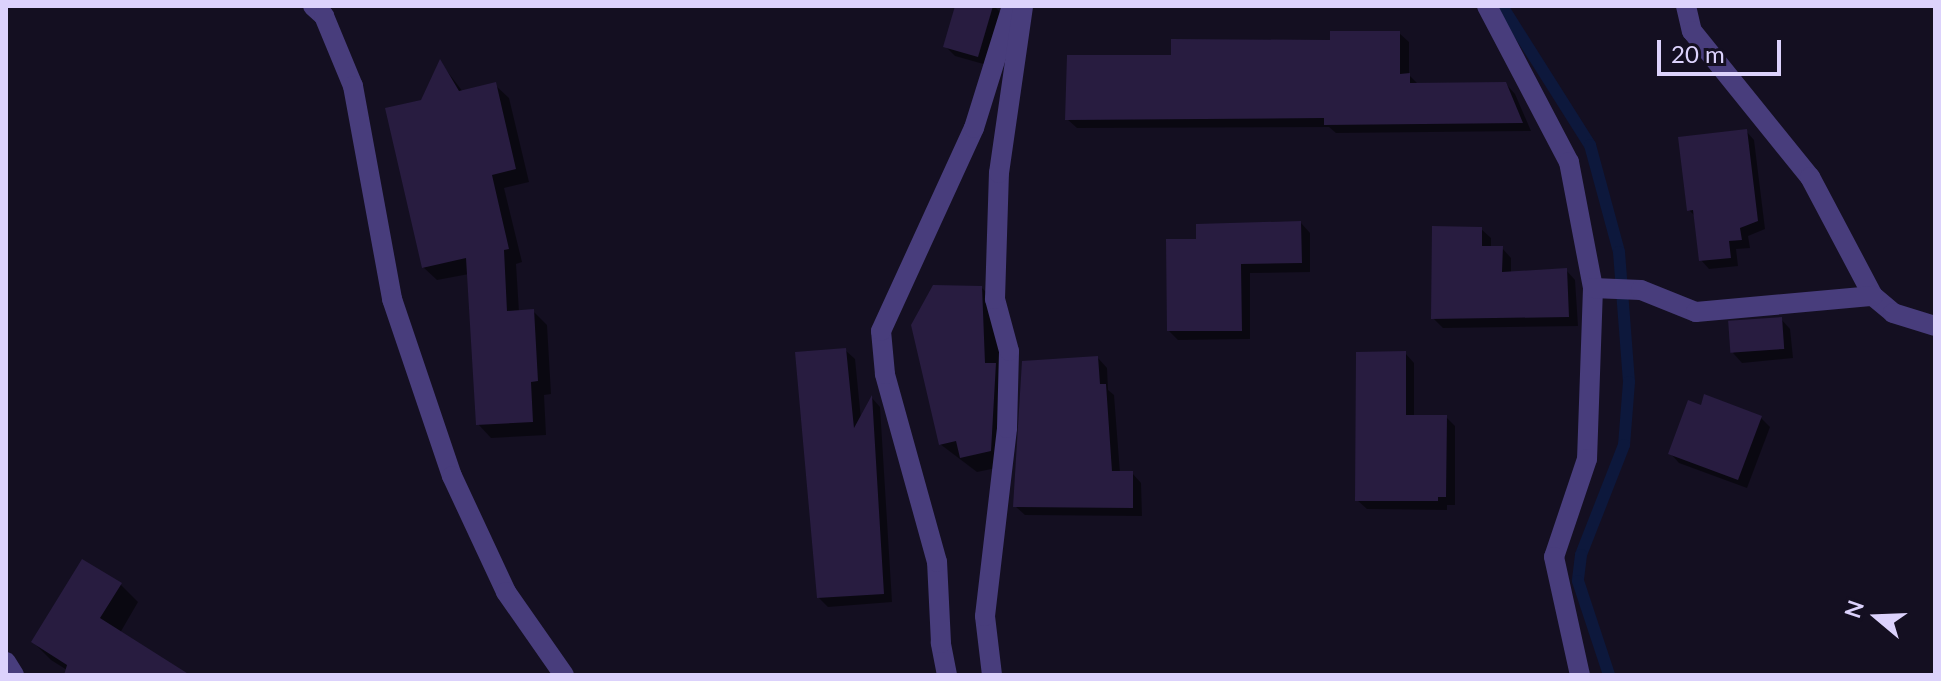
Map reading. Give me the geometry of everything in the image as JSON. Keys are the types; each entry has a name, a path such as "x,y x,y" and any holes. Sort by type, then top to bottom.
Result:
{"street":[{"path":"313,6 324,16 353,86 392,299 452,476 506,592 564,675"},
{"path":"947,675 941,643 937,562 885,374 881,331 974,128 1012,6"},
{"path":"992,675 985,616 1007,428 1009,351 995,299 999,173 1023,6"},
{"path":"1487,6 1569,162 1600,289 1587,459 1554,557 1580,675"},
{"path":"1686,6 1692,31 1810,177 1873,296 1893,313 1935,326"},
{"path":"1600,289 1641,290 1696,312 1873,296"},
{"path":"6,662 14,675"}],"building":[{"path":"955,6 993,6 978,57 943,47"},
{"path":"1330,31 1400,31 1400,74 1410,73 1410,83 1506,82 1523,123 1324,125 1324,118 1065,120 1067,55 1171,55 1171,39 1330,40"},
{"path":"440,59 459,91 496,82 516,169 492,175 509,249 504,250 507,311 534,309 538,381 531,382 533,422 476,425 466,258 422,268 385,108 421,100"},
{"path":"1747,129 1758,221 1740,228 1742,240 1729,241 1731,258 1699,261 1693,210 1687,211 1678,137"},
{"path":"1301,221 1302,263 1241,264 1242,331 1167,331 1166,239 1196,239 1196,224"},
{"path":"1432,226 1482,227 1482,246 1503,246 1502,272 1567,268 1569,317 1431,319"},
{"path":"933,285 982,286 985,363 996,363 991,451 960,458 956,441 939,445 911,325"},
{"path":"1782,317 1784,349 1730,353 1728,321"},
{"path":"846,348 854,428 872,395 884,594 817,598 795,352"},
{"path":"1406,351 1406,415 1447,415 1446,497 1438,497 1438,501 1355,501 1356,352"},
{"path":"1098,356 1100,384 1106,384 1112,471 1133,471 1133,508 1013,507 1022,361"},
{"path":"1704,394 1762,416 1738,480 1668,454 1688,400 1701,405"},
{"path":"82,559 122,583 100,618 190,675 64,675 67,665 31,642"}],"waterway":[{"path":"1502,6 1590,145 1619,252 1629,382 1624,445 1581,555 1578,581 1609,675"}]}
